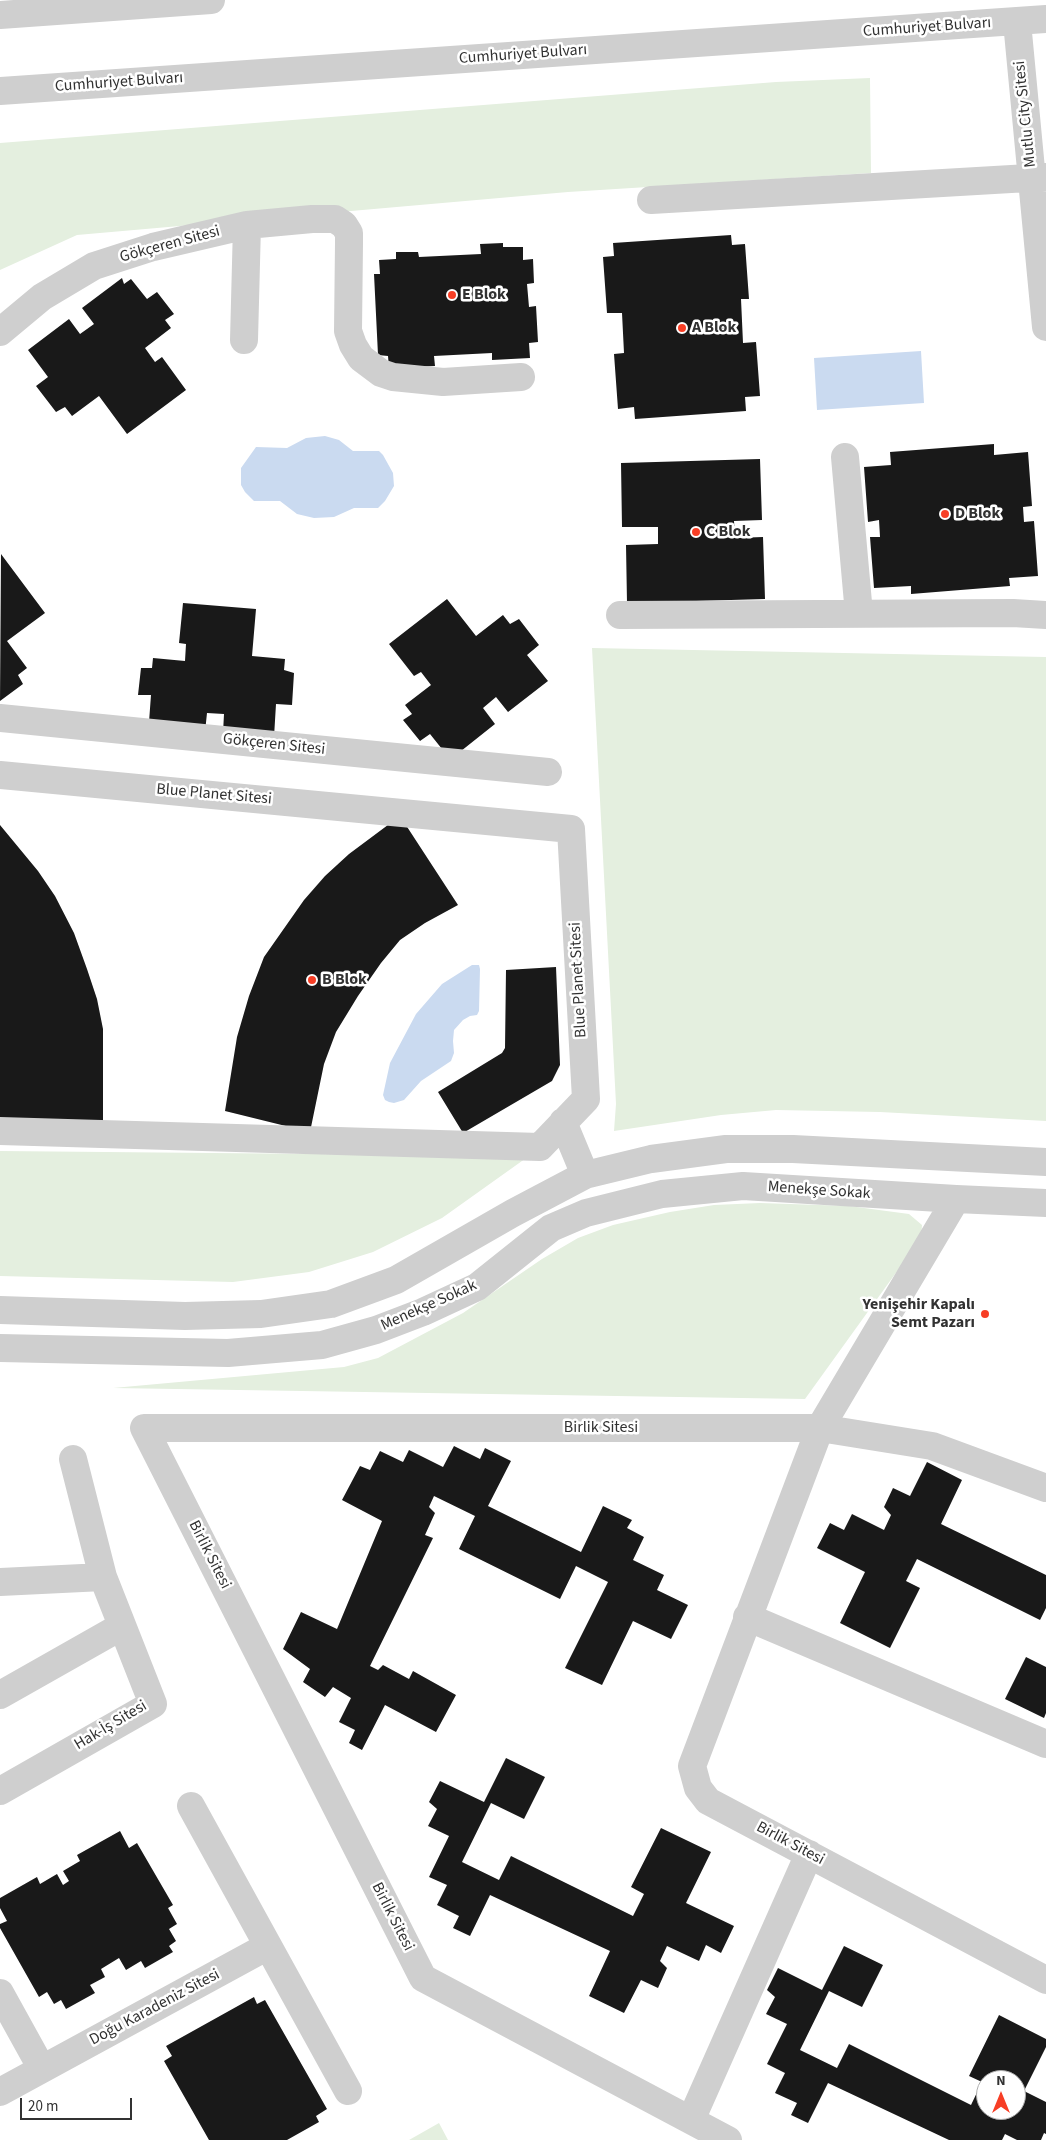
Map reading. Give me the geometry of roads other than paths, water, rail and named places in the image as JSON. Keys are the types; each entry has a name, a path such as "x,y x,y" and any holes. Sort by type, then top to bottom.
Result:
{"street":[{"path":"0,15 211,0"},
{"name":"Cumhuriyet Bulvarı","path":"0,91 1046,20"},
{"name":"Mutlu City Sitesi","path":"1017,22 1039,177 1046,326"},
{"path":"650,200 1039,177"},
{"name":"Gökçeren Sitesi","path":"0,332 42,297 94,266 153,247 247,225 312,219 335,219 344,225 349,233 348,331 353,345 361,358 381,373 442,382 521,376"},
{"path":"244,340 247,225"},
{"path":"845,457 859,614"},
{"path":"620,615 1013,613 1046,615"},
{"name":"Gökçeren Sitesi","path":"0,718 548,772"},
{"name":"Blue Planet Sitesi","path":"0,775 571,829 586,1099 540,1147 0,1131"},
{"path":"564,1122 585,1175"},
{"path":"0,1310 184,1316 251,1314 331,1304 396,1280 512,1213 585,1175 650,1159 726,1149 793,1149 1046,1162"},
{"path":"963,1200 971,1159"},
{"name":"Menekşe Sokak","path":"0,1348 228,1353 322,1345 376,1330 423,1312 477,1287 551,1228 586,1213 662,1194 743,1186 963,1200 1046,1203"},
{"name":"Birlik Sitesi","path":"963,1200 820,1428 692,1766 698,1788 708,1801 1046,1980"},
{"name":"Birlik Sitesi","path":"728,2140 423,1978 144,1428 820,1428 932,1446 1046,1488"},
{"name":"Hak-İş Sitesi","path":"0,1791 153,1704 103,1577 73,1459"},
{"path":"0,1582 103,1577"},
{"path":"747,1618 1046,1744"},
{"path":"0,1695 122,1626"},
{"path":"191,1806 348,2091"},
{"path":"690,2120 809,1854"},
{"name":"Doğu Karadeniz Sitesi","path":"0,2092 268,1946"},
{"path":"0,1993 42,2069"}],"water":[{"path":"921,351 924,403 817,410 814,358"},
{"path":"325,436 339,440 353,451 379,451 383,455 393,473 394,486 385,501 378,508 354,508 334,517 314,518 297,514 280,501 254,501 245,492 241,485 241,468 256,447 287,448 306,438"},
{"path":"472,965 479,965 480,969 479,1011 477,1015 463,1020 454,1030 454,1053 451,1061 421,1081 404,1100 394,1103 385,1100 383,1095 390,1063 416,1014 442,984"}],"place":[{"name":"E Blok","path":"452,295"},
{"name":"A Blok","path":"682,328"},
{"name":"D Blok","path":"945,514"},
{"name":"C Blok","path":"696,532"},
{"name":"B Blok","path":"312,980"},
{"name":"Yenişehir Kapalı Semt Pazarı","path":"985,1314"}]}
